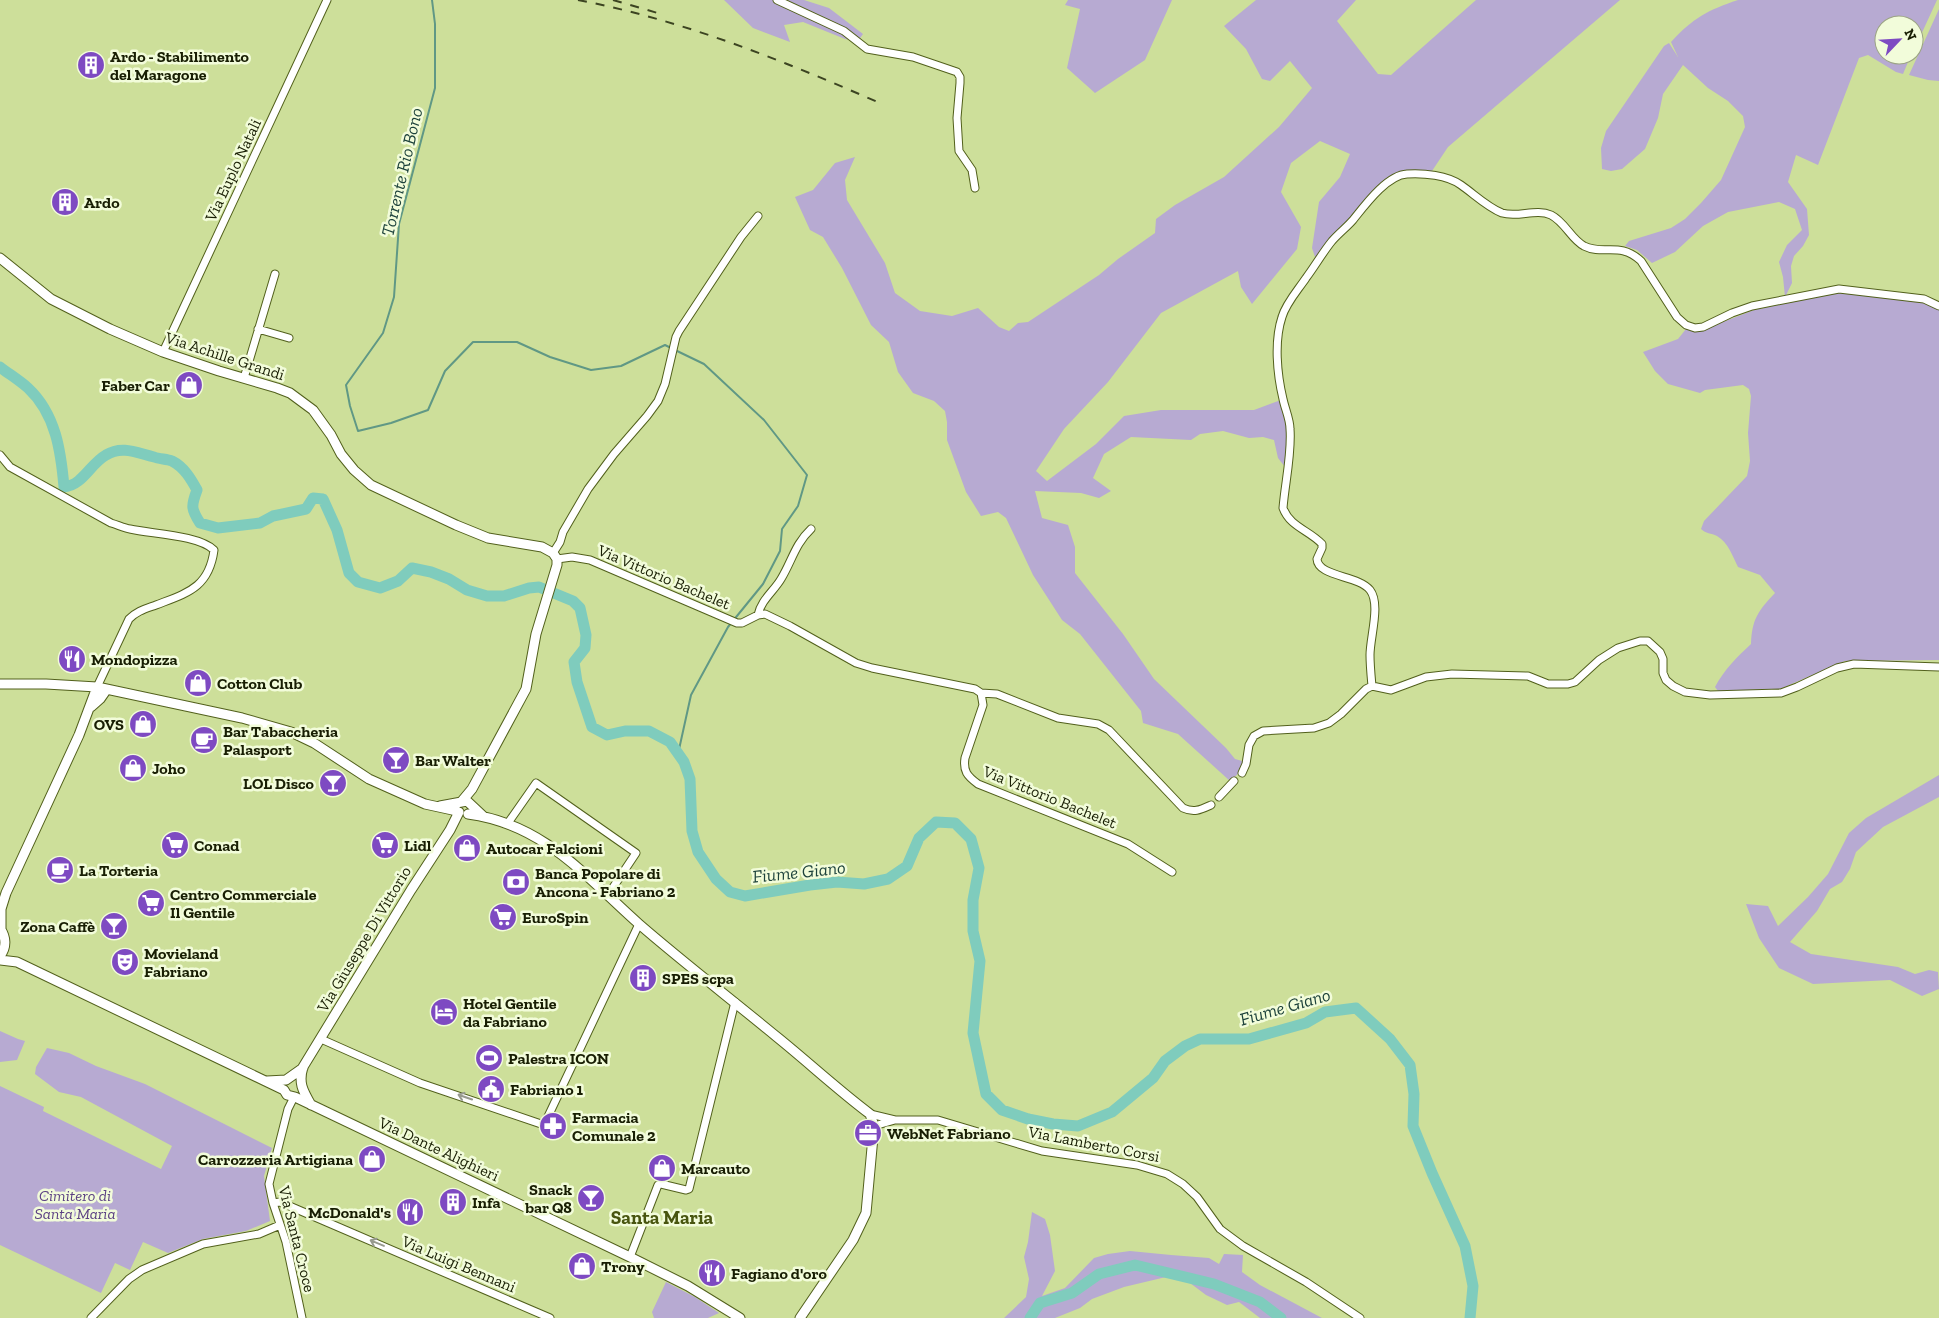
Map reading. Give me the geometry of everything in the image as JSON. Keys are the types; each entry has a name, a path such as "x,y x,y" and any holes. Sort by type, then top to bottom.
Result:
{"main road":[{"name":"Via Achille Grandi","path":"0,258 51,299 110,329 163,352 290,393 313,410 331,435 341,454 354,470 371,485 488,538 542,547 555,556"},
{"name":"Via Giuseppe Di Vittorio","path":"462,813 457,804 465,802 526,689 536,634 552,581 555,556"},
{"name":"Via Lamberto Corsi","path":"0,684 97,687 234,716 291,732 314,743 369,779 425,804 483,816 524,830 561,852 639,924 870,1114"},
{"path":"91,707 92,697 97,687"},
{"path":"91,707 107,689"},
{"name":"Via Dante Alighieri","path":"17,962 5,946 5,936 0,929 0,909 91,707"},
{"name":"Via Giuseppe Di Vittorio","path":"289,1090 411,890 450,830 462,813 471,810 465,802"},
{"name":"Via Lamberto Corsi","path":"465,802 483,816"},
{"path":"436,807 465,802"},
{"path":"436,807 448,817 450,830"},
{"path":"0,956 5,946"},
{"name":"Via Dante Alighieri","path":"0,960 17,962 265,1081 289,1090 311,1105 688,1286 740,1318"},
{"name":"Via Giuseppe Di Vittorio","path":"301,1086 303,1068"},
{"name":"Via Dante Alighieri","path":"289,1090 296,1079 301,1086"},
{"path":"289,1090 301,1086 311,1105"},
{"path":"800,1318 853,1240 866,1213 874,1126 870,1114"}],"street":[{"name":"Via Euplo Natali","path":"163,352 328,0"},
{"path":"777,0 844,31 867,49 913,57 957,72 960,77 957,118 959,151 972,170 975,188"},
{"path":"1372,686 1370,655 1375,607 1372,592 1367,586 1320,568 1317,559 1322,544 1296,526 1286,516 1283,508 1290,428 1280,386 1278,334 1285,309 1332,241 1390,181 1398,176 1407,174 1444,177 1459,184 1488,206 1502,213 1516,215 1541,213 1551,215 1584,246 1620,249 1633,253 1641,261 1677,317 1686,325 1695,328 1752,306 1839,289 1924,299 1939,306"},
{"path":"555,556 563,532 588,489 658,401 665,384 676,337 741,237 758,216"},
{"path":"244,378 275,274"},
{"path":"258,329 289,338"},
{"path":"0,455 10,467 111,523 130,529 194,541 210,546 214,550 209,569 197,588 187,594 135,613 129,619 97,687"},
{"path":"811,529 797,546 781,579 759,607 758,615 765,614 774,618 856,663 975,689 981,694 997,694 1058,718 1098,724 1118,738 1183,808 1190,812 1200,811 1211,805"},
{"name":"Via Vittorio Bachelet","path":"555,556 572,556 590,560 737,623 748,621 758,615"},
{"path":"1242,773 1254,736 1264,731 1314,728 1329,723 1341,714 1366,688 1372,686 1390,690 1426,677 1452,674 1528,676 1548,684 1568,684 1575,682 1599,660 1618,648 1640,641 1648,641 1660,652 1663,674 1666,680 1673,686 1685,692 1710,695 1781,693 1837,668 1854,664 1939,667"},
{"name":"Via Vittorio Bachelet","path":"981,694 983,705 965,758 964,766 970,778 978,784 1128,844 1172,872"},
{"path":"1219,797 1234,782"},
{"path":"508,823 536,783 636,853 608,895"},
{"path":"321,1039 420,1083 544,1125 639,924"},
{"path":"630,1257 658,1185 689,1189 735,1002"},
{"name":"Via Santa Croce","path":"289,1090 288,1109 269,1184 273,1203 286,1242 302,1318"},
{"name":"Via Lamberto Corsi","path":"870,1114 895,1120 938,1120 1042,1151 1137,1165 1167,1174 1183,1184 1197,1197 1220,1229 1360,1318"},
{"name":"Via Lamberto Corsi","path":"874,1126 895,1120"},
{"name":"Via Luigi Bennani","path":"273,1203 280,1202 550,1318"},
{"path":"91,1318 117,1290 142,1270 203,1244 259,1234 280,1225"}],"green space":[{"path":"724,0 804,0 829,8 863,34 858,41 845,39 803,22 784,25 790,42 753,28"},
{"path":"1068,0 1172,0 1145,60 1095,93 1067,68 1080,9 1065,5"},
{"path":"1256,0 1356,0 1337,21 1378,74 1391,75 1476,0 1620,0 1448,147 1432,171 1390,178 1316,260 1312,248 1319,202 1340,177 1350,154 1320,141 1291,163 1281,192 1301,227 1297,249 1252,304 1241,287 1238,271 1161,313 1108,382 1064,429 1036,471 1047,481 1096,444 1124,416 1161,410 1254,410 1281,400 1287,424 1285,467 1278,458 1274,440 1263,437 1249,438 1223,431 1200,434 1191,440 1131,437 1104,454 1093,478 1111,491 1099,498 1081,493 1035,491 1042,518 1068,525 1075,547 1075,573 1123,634 1154,679 1226,748 1235,759 1246,762 1240,772 1230,781 1178,734 1143,723 1141,711 1080,634 1062,620 1033,575 1006,518 998,512 981,516 966,492 947,440 945,411 934,401 913,393 898,372 889,342 871,325 842,268 823,237 810,230 795,197 813,190 835,163 855,157 845,180 847,200 885,263 895,293 920,311 952,316 978,308 999,327 1009,331 1018,323 1028,322 1099,275 1155,233 1156,219 1175,205 1224,177 1279,127 1312,88 1290,61 1270,81 1262,79 1246,49 1224,26"},
{"path":"1738,0 1937,0 1924,28 1924,15 1874,15 1874,59 1868,55 1859,58 1818,165 1796,155 1788,182 1807,209 1809,235 1803,246 1794,256 1791,266 1792,283 1785,297 1779,262 1787,245 1802,230 1795,209 1779,202 1728,212 1703,226 1675,252 1652,263 1637,250 1625,246 1629,241 1671,228 1685,219 1721,180 1745,127 1743,116 1728,101 1708,88 1683,65 1663,94 1658,118 1645,149 1622,169 1611,171 1602,169 1601,148 1606,131 1664,46 1669,43 1678,57 1671,42 1694,21 1718,7"},
{"path":"1939,9 1939,81 1909,75 1914,65 1924,65 1924,42"},
{"path":"1884,65 1907,65 1903,74"},
{"path":"1835,290 1932,303 1939,309 1939,660 1845,661 1780,689 1718,691 1715,687 1722,675 1751,644 1757,616 1775,593 1760,575 1738,567 1730,550 1721,539 1701,529 1704,521 1747,476 1750,461 1748,433 1751,396 1749,389 1743,385 1705,390 1700,393 1668,384 1655,371 1643,352 1678,339 1686,329 1697,332 1754,310 1810,298"},
{"path":"1939,775 1939,797 1883,827 1856,852 1850,869 1842,882 1830,889 1817,911 1790,942 1811,954 1898,967 1915,974 1929,970 1938,972 1939,989 1922,996 1890,980 1813,984 1779,968 1759,938 1746,904 1768,906 1778,926 1808,897 1828,874 1849,833 1866,818"},
{"path":"0,1031 25,1041 17,1060 0,1062"},
{"name":"Cimitero di Santa Maria","path":"47,1048 69,1053 96,1066 145,1084 272,1148 264,1176 270,1221 246,1231 203,1239 168,1253 143,1242 130,1270 115,1263 101,1293 0,1245 0,1086 44,1107 43,1111 161,1169 172,1146 81,1097 59,1092 35,1074 36,1067"},
{"path":"1032,1212 1045,1219 1050,1235 1055,1271 1042,1296 1065,1288 1094,1258 1108,1254 1130,1251 1209,1258 1219,1264 1224,1254 1243,1255 1242,1272 1260,1285 1322,1318 1260,1318 1239,1302 1227,1305 1206,1295 1190,1283 1166,1277 1124,1287 1092,1299 1080,1308 1055,1318 1004,1318 1026,1297 1029,1279 1024,1257"},
{"path":"666,1282 695,1297 719,1313 708,1318 654,1318 652,1312"}],"waterway":[{"name":"Torrente Rio Bono","path":"432,0 435,24 435,88 399,224 394,297 383,333 346,385 358,431 391,423 428,410 445,371 473,342 517,342 550,357 591,370 621,366 665,345 671,348"},
{"name":"Torrente Rio Bono","path":"675,350 704,364 764,420 807,475 798,506 782,529 780,551 763,584 728,627 691,695 678,754"},
{"name":"Fiume Giano","path":"0,367 28,388 45,410 59,447 64,487 76,482 100,459 112,452 124,450 136,452 170,460 184,470 197,490 193,507 197,518 200,523 218,528 260,523 273,516 306,509 313,498 323,499 337,530 349,573 358,582 380,588 398,581 412,568 431,572 449,579 467,590 487,596 504,596 529,588 539,587 573,601 580,608 586,635 585,648 574,662 577,682 592,727 607,735 625,731 649,731 670,742 684,762 690,779 692,831 698,852 716,879 730,892 745,896 810,885 837,882 864,884 888,879 907,866 919,838 936,822 955,823 971,839 979,868 973,900 973,931 980,961 973,1033 986,1094 1002,1110 1028,1119 1078,1126 1112,1112 1153,1078 1165,1061 1185,1046 1200,1039 1249,1039 1306,1023 1325,1012 1356,1008 1390,1039 1410,1065 1414,1094 1413,1126 1465,1246 1473,1286 1470,1318"},
{"name":"Fiume Giano","path":"1030,1318 1040,1303 1072,1293 1099,1274 1135,1265 1214,1284 1260,1302 1281,1318"}],"railway":[{"path":"578,0 617,8 733,43 808,72 882,104"},
{"path":"613,0 661,14"}],"place":[{"name":"Ardo - Stabilimento del Maragone","path":"91,65"},
{"name":"Ardo","path":"65,202"},
{"name":"Faber Car","path":"189,385"},
{"name":"Mondopizza","path":"72,659"},
{"name":"Cotton Club","path":"198,683"},
{"name":"OVS","path":"143,724"},
{"name":"Bar Tabaccheria Palasport","path":"204,740"},
{"name":"Bar Walter","path":"396,760"},
{"name":"Joho","path":"133,768"},
{"name":"LOL Disco","path":"333,783"},
{"name":"Conad","path":"175,845"},
{"name":"Lidl","path":"385,845"},
{"name":"Autocar Falcioni","path":"467,848"},
{"name":"La Torteria","path":"60,870"},
{"name":"Banca Popolare di Ancona - Fabriano 2","path":"516,882"},
{"name":"Centro Commerciale Il Gentile","path":"151,903"},
{"name":"EuroSpin","path":"503,917"},
{"name":"Zona Caffè","path":"114,926"},
{"name":"Movieland Fabriano","path":"125,962"},
{"name":"SPES scpa","path":"643,978"},
{"name":"Hotel Gentile da Fabriano","path":"444,1012"},
{"name":"Palestra ICON","path":"489,1058"},
{"name":"Fabriano 1","path":"491,1089"},
{"name":"Farmacia Comunale 2","path":"553,1126"},
{"name":"WebNet Fabriano","path":"868,1133"},
{"name":"Carrozzeria Artigiana","path":"372,1159"},
{"name":"Marcauto","path":"662,1168"},
{"name":"Snack bar Q8","path":"591,1198"},
{"name":"Infa","path":"453,1202"},
{"name":"McDonald's","path":"410,1212"},
{"name":"Trony","path":"582,1266"},
{"name":"Fagiano d'oro","path":"712,1273"}],"district":[{"name":"Santa Maria","path":"662,1217"}]}
